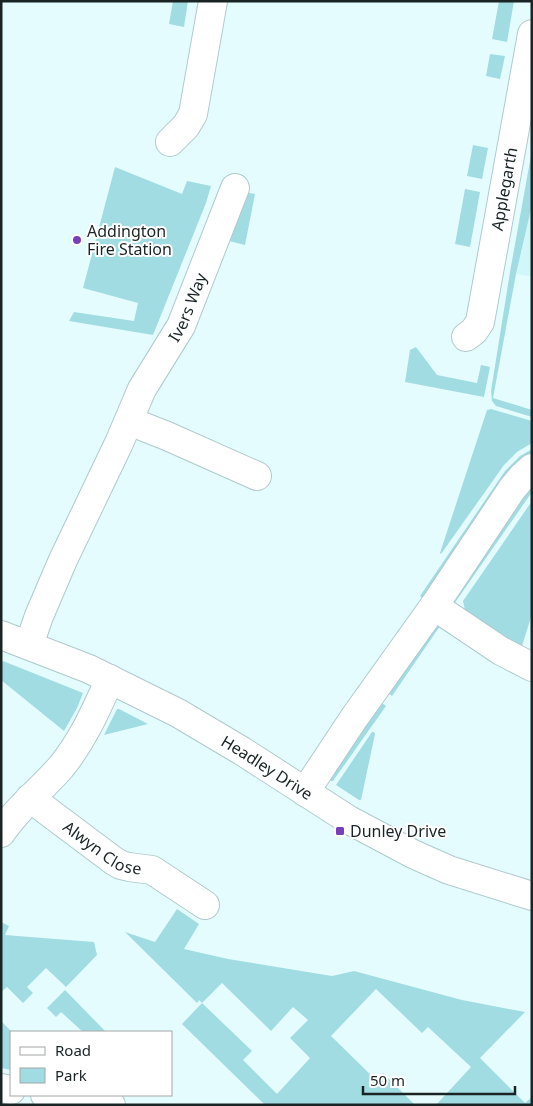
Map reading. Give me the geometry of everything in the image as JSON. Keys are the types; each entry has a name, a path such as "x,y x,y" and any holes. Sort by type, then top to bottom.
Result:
{"street":[{"path":"170,142 186,126 193,114 213,1"},
{"name":"Applegarth","path":"466,337 474,331 480,322 532,34"},
{"name":"Ivers Way","path":"28,645 62,560 142,390 181,326 235,188"},
{"path":"129,421 257,476"},
{"path":"305,792 354,718 434,606 512,489 532,468"},
{"path":"434,606 501,651 532,667"},
{"name":"Headley Drive","path":"1,635 110,679 178,713 242,750 367,831 428,862 532,896"},
{"path":"1,833 78,744 110,679"},
{"name":"Alwyn Close","path":"30,798 114,861 129,867 152,870 205,905"},
{"path":"52,1096 111,1105"}],"shaded area":[{"path":"532,205 532,277 516,274"}],"green space":[{"path":"173,1 188,1 184,27 169,24"},
{"path":"499,1 514,1 507,42 492,39"},
{"path":"490,54 505,56 500,79 486,76"},
{"path":"473,145 488,148 482,179 467,176"},
{"path":"532,150 532,205 516,274 493,398 532,410 532,417 496,406 492,401 491,391"},
{"path":"115,167 182,194 187,181 211,186 206,203 153,335 69,321 74,312 134,321 138,303 83,288"},
{"path":"465,189 480,192 470,247 455,244"},
{"path":"238,191 255,194 245,245 229,241"},
{"path":"416,347 437,375 477,383 481,365 490,367 484,397 405,382 410,350"},
{"path":"491,409 532,421 532,443 517,452 504,465 441,554 487,410"},
{"path":"532,449 532,454 523,460 424,599 420,596 505,471 520,456"},
{"path":"532,484 532,492 454,604 453,602"},
{"path":"532,501 532,614 522,646 520,647 467,612 463,601"},
{"path":"439,624 440,626 392,696 388,693"},
{"path":"3,661 83,693 64,731 1,680 1,664"},
{"path":"382,703 386,706 333,781 331,781 334,769"},
{"path":"117,709 119,709 148,724 104,735"},
{"path":"372,732 375,734 361,800 359,800 336,785"},
{"path":"177,909 199,924 184,949 228,959 332,976 354,971 462,1000 525,1012 480,1058 525,1103 532,1097 532,1105 436,1105 471,1067 428,1027 422,1033 376,989 331,1036 376,1080 383,1073 415,1105 265,1105 182,1024 202,1003 199,1000 197,1003 125,932 155,942","holes":["222,983 271,1031 293,1007 308,1020 290,1038 310,1058 277,1094 243,1060 252,1051 202,1003"]},
{"path":"1,922 9,926 5,935 94,942 97,955 66,987 46,968 27,987 33,993 23,1003 7,987 1,992"},
{"path":"65,990 105,1031 82,1031 61,1012 56,1017 47,1008"},
{"path":"1,1021 11,1031 10,1070 1,1068"}],"place":[{"name":"Addington Fire Station","path":"77,240"},
{"name":"Dunley Drive","path":"340,831"}]}
